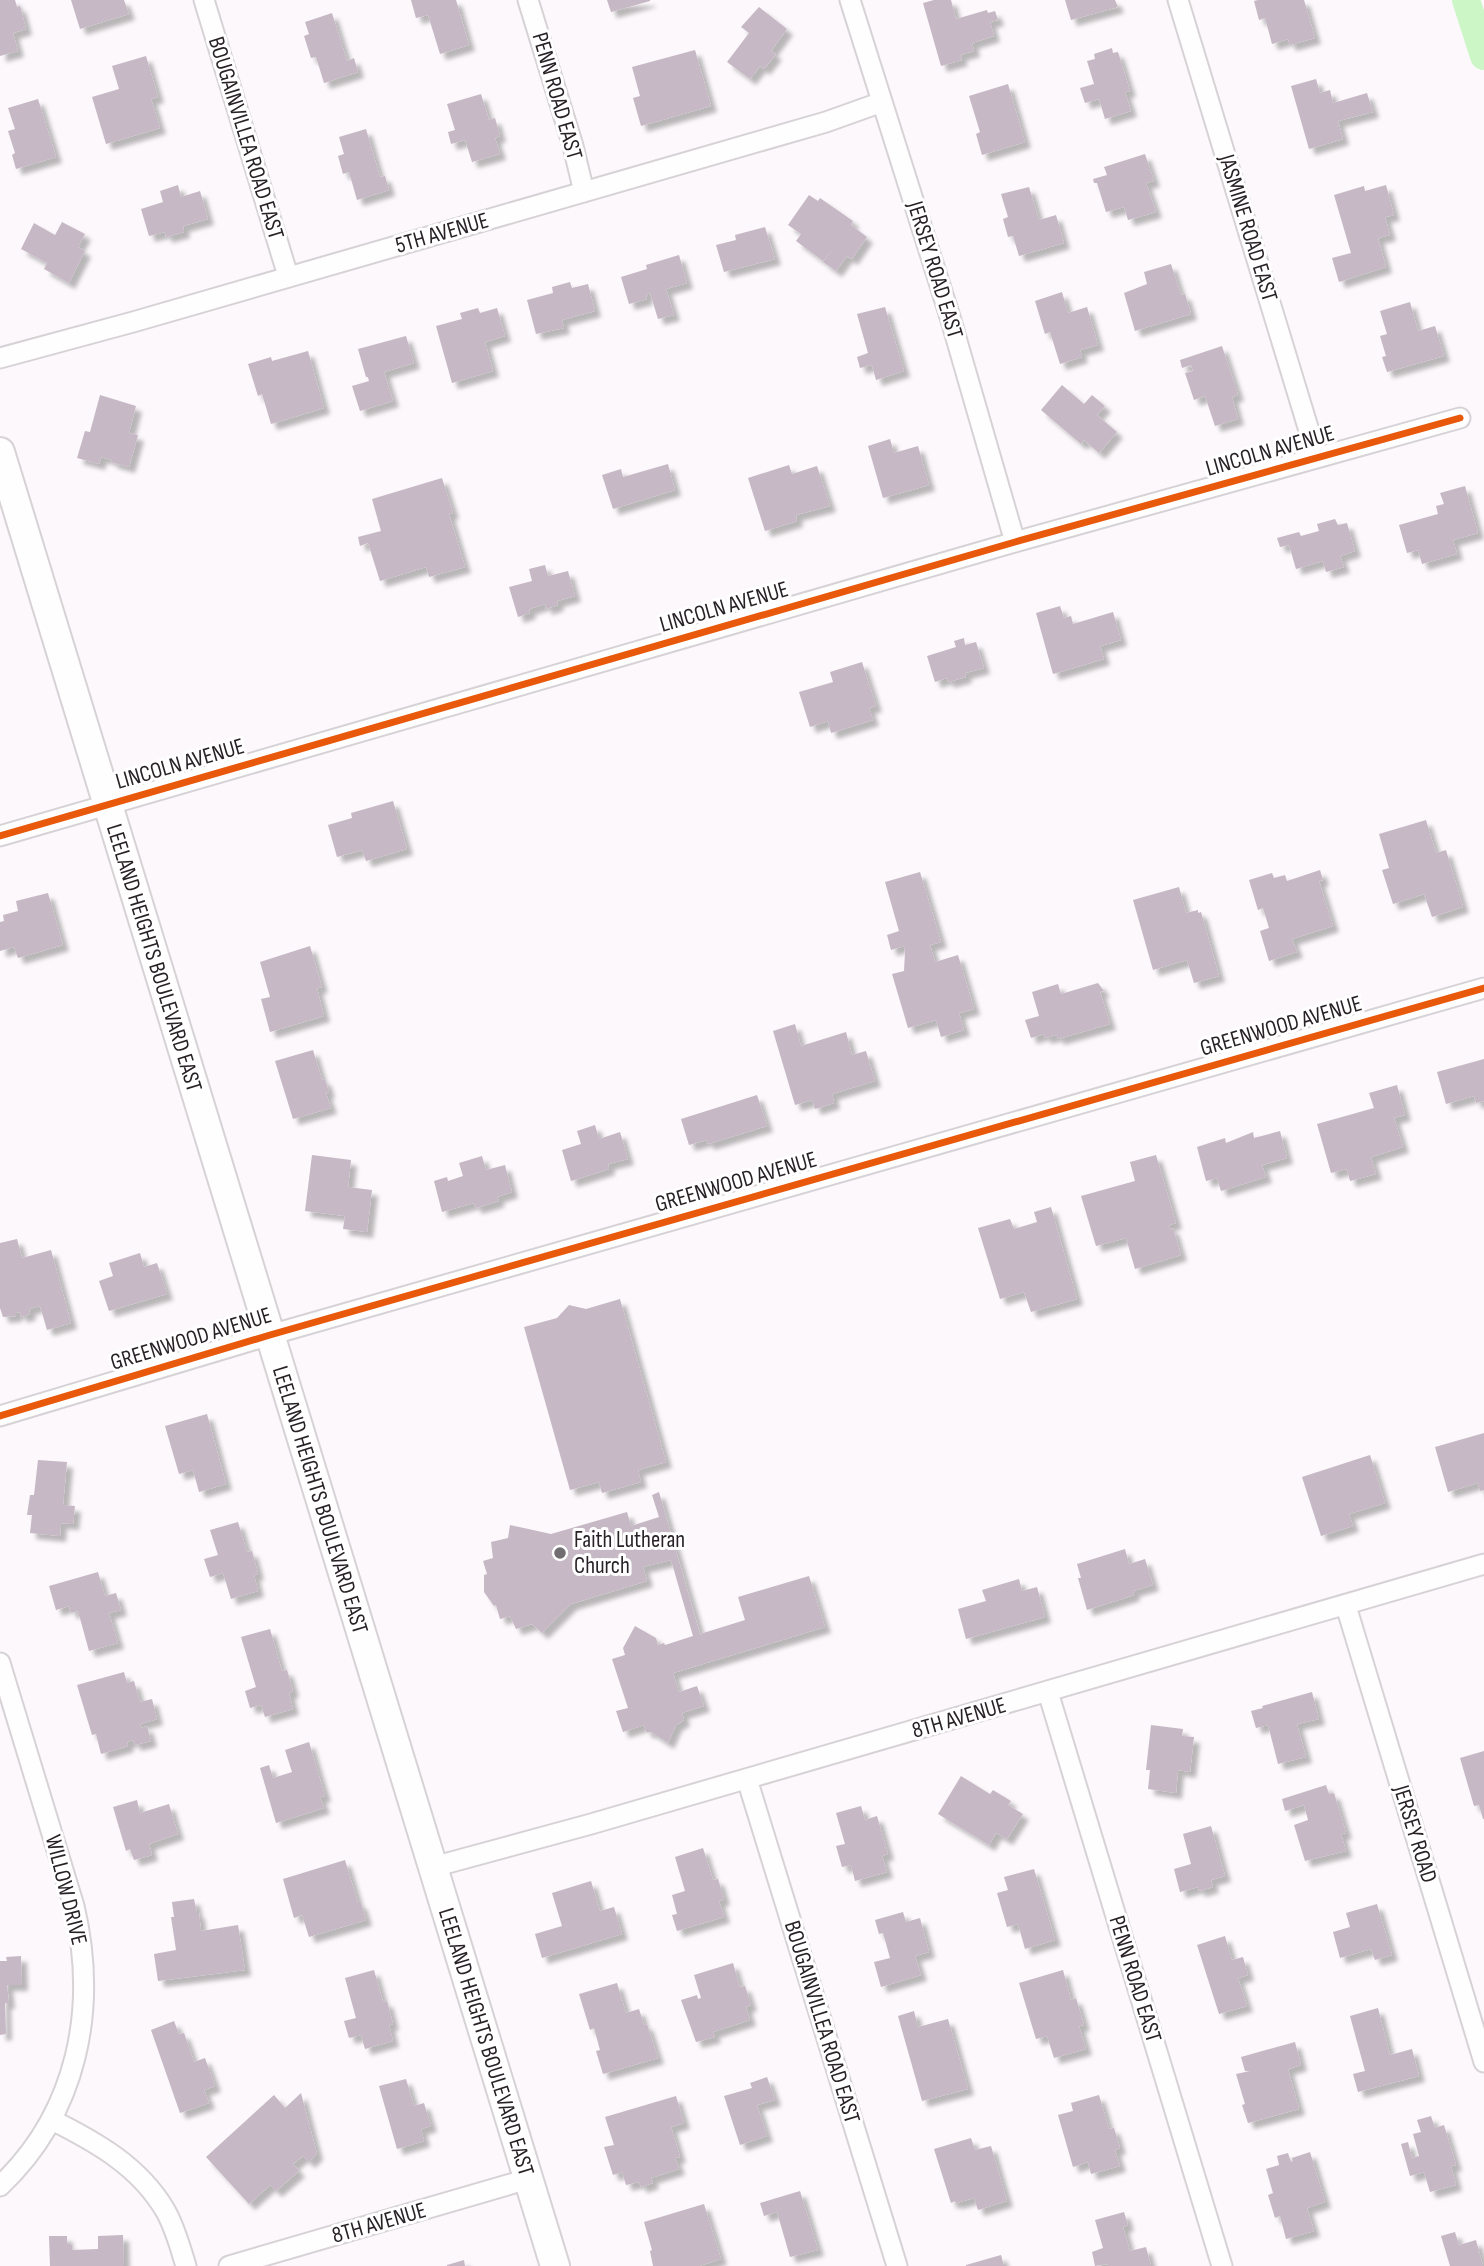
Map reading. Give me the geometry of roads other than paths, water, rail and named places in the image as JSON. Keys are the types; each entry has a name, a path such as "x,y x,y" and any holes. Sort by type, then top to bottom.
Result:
{"main road":[{"name":"LEELAND HEIGHTS BOULEVARD EAST","path":"0,452 555,2266"}],"street":[{"name":"BOUGAINVILLEA ROAD EAST","path":"204,0 288,276"},
{"name":"PENN ROAD EAST","path":"528,0 573,146 584,192"},
{"name":"JERSEY ROAD EAST","path":"850,0 950,317 1015,542"},
{"name":"JASMINE ROAD EAST","path":"1178,0 1317,457"},
{"name":"5TH AVENUE","path":"0,358 826,122 882,102"},
{"name":"LINCOLN AVENUE","path":"0,836 1015,542 1460,418"},
{"name":"GREENWOOD AVENUE","path":"0,1416 270,1335 1484,988"},
{"name":"8TH AVENUE","path":"433,1867 591,1824 1484,1564"},
{"name":"JERSEY ROAD","path":"1346,1606 1484,2062"},
{"name":"WILLOW DRIVE","path":"0,1663 58,1849 81,1937 85,1990 80,2035 67,2086 52,2120 24,2159 0,2186"},
{"name":"PENN ROAD EAST","path":"1048,1692 1222,2266"},
{"name":"BOUGAINVILLEA ROAD EAST","path":"747,1779 897,2266"},
{"path":"52,2120 105,2148 149,2186 166,2212 186,2266"},
{"name":"8TH AVENUE","path":"229,2266 528,2179"}],"waterway":[{"path":"1466,0 1484,56"}],"place":[{"name":"Faith Lutheran Church","path":"560,1553"}]}
